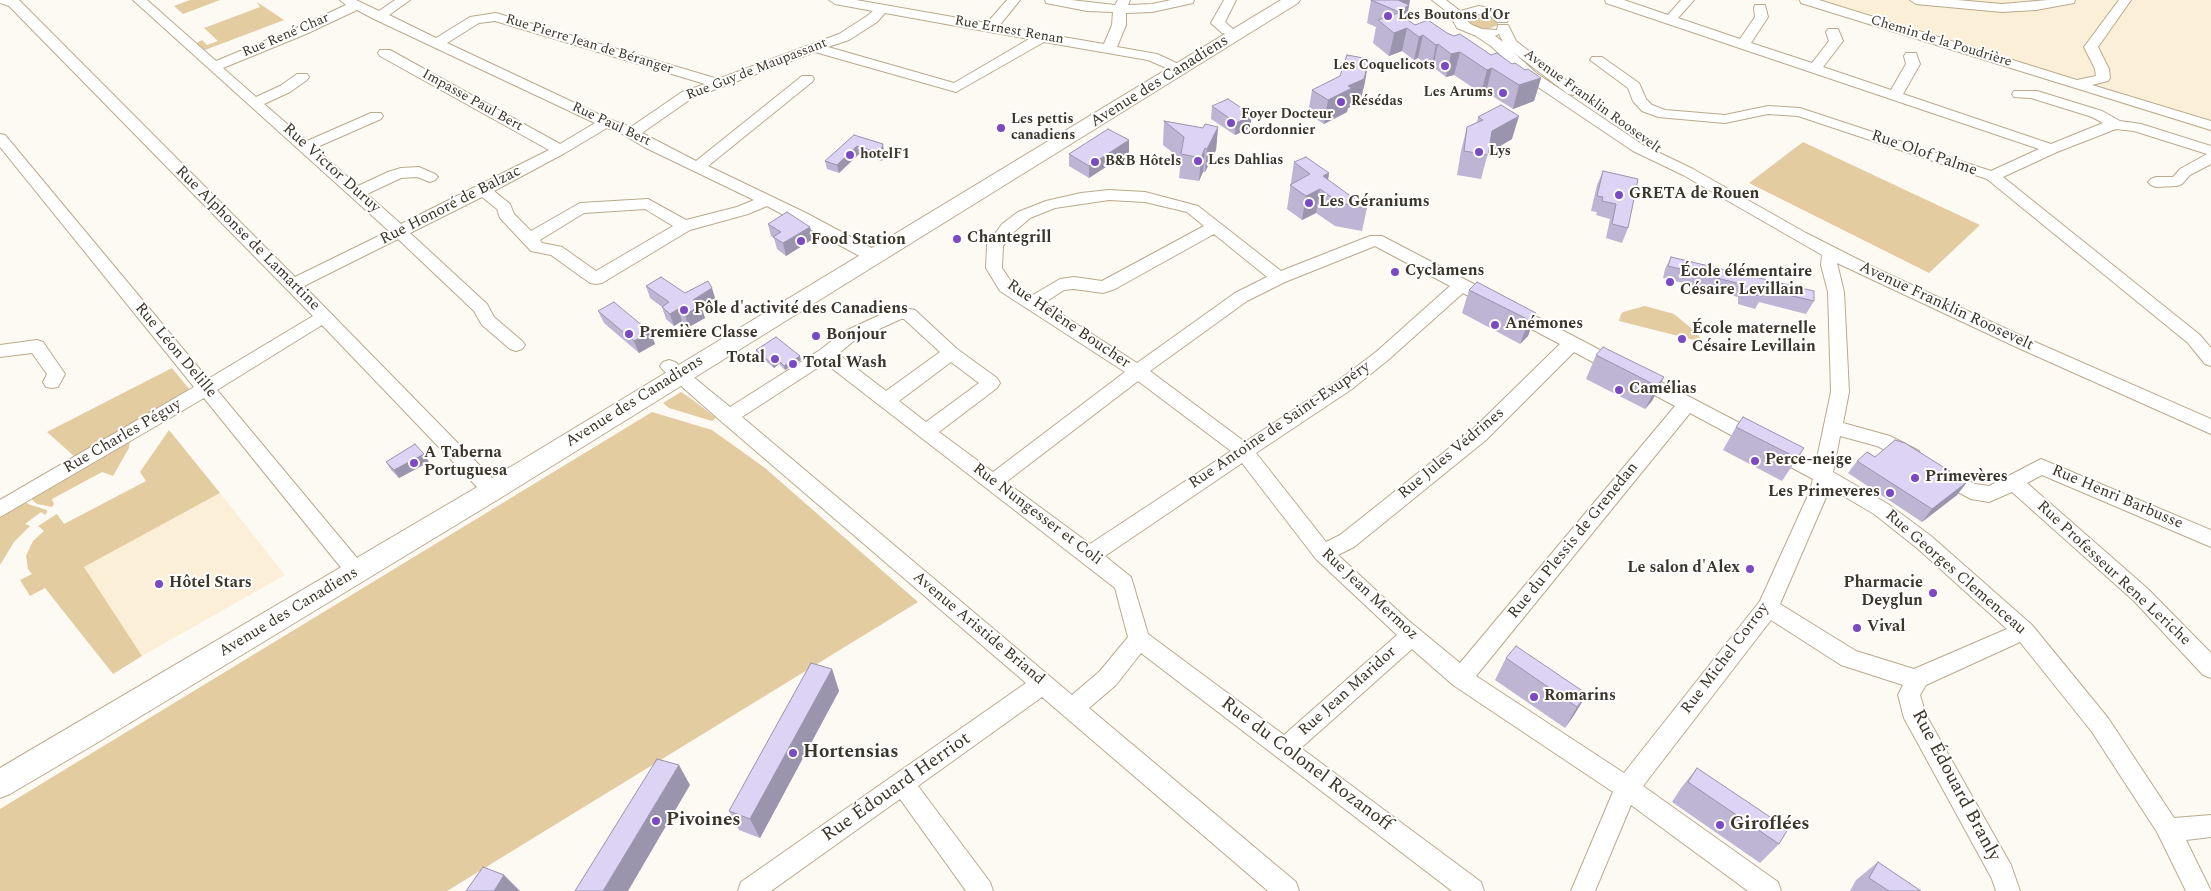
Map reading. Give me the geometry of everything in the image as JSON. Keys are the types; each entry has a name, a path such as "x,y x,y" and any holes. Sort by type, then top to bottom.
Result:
{"main road":[{"name":"Avenue des Canadiens","path":"1175,67 1226,30 1276,0"},
{"name":"Avenue des Canadiens","path":"0,768 84,721 350,564 674,371 1175,67 1292,0"},
{"name":"Avenue des Canadiens","path":"0,784 354,574 674,371"}],"street":[{"path":"0,4 7,0"},
{"name":"Rue Alphonse de Lamartine","path":"7,0 14,3 293,285 485,483"},
{"name":"Rue Victor Duruy","path":"139,0 401,232 481,308 488,321 516,345"},
{"path":"379,16 404,0"},
{"name":"Rue Ernest Renan","path":"835,0 879,5 1042,38 1152,57 1175,67"},
{"path":"990,28 1014,0"},
{"path":"1051,0 1087,7 1122,4 1158,7 1188,0"},
{"path":"1226,30 1218,23 1230,0"},
{"path":"1438,0 1460,18 1464,13 1480,11"},
{"path":"1448,0 1480,11 1503,24 1494,32 1481,33"},
{"path":"1611,0 2052,149"},
{"path":"1670,20 1688,0"},
{"name":"Chemin de la Poudrière","path":"1806,0 2211,126"},
{"path":"1916,0 2002,8 2036,6 2068,0"},
{"name":"Chemin de la Poudrière","path":"2076,84 2092,82 2103,78 2102,69 2092,47 2125,0"},
{"name":"Rue René Char","path":"215,66 301,31 351,3"},
{"name":"Rue Paul Bert","path":"351,3 633,134 649,144 768,200 868,253"},
{"path":"1109,50 1119,25 1122,4"},
{"name":"Rue Guy de Maupassant","path":"633,134 674,102 716,83 815,48 856,31 872,19 879,5"},
{"path":"1742,44 1762,16 1760,8"},
{"name":"Rue Pierre Jean de Béranger","path":"437,43 475,20 496,17 716,83"},
{"name":"Avenue Franklin Roosevelt","path":"1460,18 1464,26 1481,33 1499,46 1531,76 1638,148 1688,172 1830,253 2020,342 2211,427"},
{"name":"Avenue Franklin Roosevelt","path":"1503,24 1512,45 1594,107 1688,172"},
{"path":"1815,68 1836,41 1833,32"},
{"path":"815,48 956,88 1042,38"},
{"name":"Impasse Paul Bert","path":"385,53 560,150"},
{"path":"1895,95 1913,64 1911,56"},
{"name":"Rue Olof Palme","path":"1597,60 1634,86 1640,101 1646,108 1663,114 1725,119 1768,110 1800,112 1992,176 2194,339 2211,360"},
{"path":"256,102 285,89 302,77"},
{"path":"698,167 806,79"},
{"path":"2019,94 2032,94 2092,112 2116,125"},
{"path":"306,147 376,116"},
{"name":"Rue Honoré de Balzac","path":"293,285 483,190 560,150 606,123"},
{"path":"1992,176 2052,149 2109,126 2116,125 2136,127 2211,151"},
{"name":"Rue Léon Delille","path":"0,138 350,564"},
{"path":"2156,182 2177,181 2185,172 2211,158"},
{"path":"358,193 393,175 401,173 419,172 430,176"},
{"path":"483,190 505,208 506,215 537,247 556,251 596,279 684,226 742,211 768,200"},
{"name":"Rue Hélène Boucher","path":"1137,372 1006,287 994,268 995,245 1008,228 1024,216 1051,204 1109,195 1145,197 1192,209 1279,278"},
{"path":"530,239 580,208 648,204 684,226"},
{"path":"1032,303 1060,285 1074,283 1103,287 1109,285 1215,227"},
{"name":"Rue Georges Clemenceau","path":"1279,278 1376,240 1823,476 1881,509 1916,536 2024,632 2100,725 2168,830 2199,891"},
{"name":"Rue Michel Corroy","path":"1583,891 1627,788 1768,607 1820,490 1840,392 1836,292 1830,265 1830,253"},
{"path":"1836,292 1848,272 1865,270"},
{"path":"994,482 1137,372 1241,298 1279,278"},
{"name":"Rue Antoine de Saint-Exupéry","path":"1090,555 1346,384 1382,356 1462,285"},
{"path":"728,417 826,354 849,336 899,313 909,314 951,353 991,383 926,432"},
{"name":"Rue Charles Péguy","path":"0,509 207,388 323,316"},
{"name":"Rue Jules Védrines","path":"1323,553 1346,542 1479,435 1572,343"},
{"path":"0,351 37,346 56,374 52,382"},
{"path":"886,401 951,353"},
{"name":"Rue Nungesser et Coli","path":"826,354 1124,583 1139,639"},
{"name":"Avenue Aristide Briand","path":"674,371 1287,891"},
{"name":"Rue Jean Mermoz","path":"1137,372 1244,451 1323,553 1412,636 1461,678 1627,788"},
{"name":"Rue du Plessis de Grenedan","path":"1461,678 1687,404"},
{"name":"Rue Henri Barbusse","path":"1834,427 1876,438 1903,449 1971,491 1989,494 2041,466 2211,538"},
{"name":"Rue Professeur Rene Leriche","path":"2013,482 2140,595 2211,668"},
{"path":"1768,607 1850,658 1917,680 2024,632"},
{"name":"Rue Jean Maridor","path":"1284,749 1412,636"},
{"path":"1072,709 1108,678 1139,639"},
{"name":"Rue du Colonel Rozanoff","path":"1139,639 1472,891"},
{"name":"Rue Édouard Branly","path":"1917,680 1909,695 1915,718 2002,874 2008,891"},
{"name":"Rue Édouard Herriot","path":"750,891 1043,684"},
{"path":"903,784 981,891"},
{"path":"1627,788 1769,891"},
{"path":"2168,830 2211,826"}],"shaded area":[{"path":"190,0 220,0 183,14 174,6"},
{"path":"1792,0 2211,0 2211,132"},
{"path":"257,2 284,20 205,50 196,43 202,40 207,45 218,41 204,28 260,7"},
{"path":"1477,14 1488,15 1497,21 1498,25 1488,29 1474,27 1467,22 1467,19"},
{"path":"1803,142 1980,225 1929,273 1749,183"},
{"path":"1645,306 1674,314 1697,333 1702,342 1619,321 1623,312"},
{"path":"172,368 190,390 75,457 47,432"},
{"path":"681,392 716,418 712,421 669,408 663,403"},
{"path":"652,412 712,430 765,468 918,602 447,891 0,891 0,809"},
{"path":"169,430 220,493 84,567 142,656 113,674 45,588 30,596 20,580 32,574 28,569 26,556 33,541 44,531 38,526 57,514 64,524 146,481 140,472"},
{"path":"130,440 129,448 113,476 102,472 52,499 54,504 52,507 37,504 29,497"},
{"path":"220,493 285,575 142,656 84,567"},
{"path":"25,500 28,504 47,510 47,512 45,515 41,512 25,524 30,526 14,542 0,565 0,514"}],"building":[{"path":"1371,0 1398,0 1409,5 1399,12"},
{"path":"1398,13 1415,25 1428,20 1447,33 1454,36 1460,34 1491,55 1497,53 1512,64 1515,63 1525,70 1528,69 1541,78 1519,85 1492,68 1487,70 1460,52 1451,54 1423,35 1419,37 1407,28 1394,33 1378,20"},
{"path":"1347,55 1369,59 1364,79 1348,86 1352,88 1328,100 1312,90 1340,76"},
{"path":"1228,99 1252,115 1236,123 1212,106"},
{"path":"1501,105 1519,116 1492,131 1488,155 1464,151 1467,127 1483,120 1478,117"},
{"path":"1164,121 1203,128 1205,124 1218,127 1201,158 1181,154 1184,137"},
{"path":"1108,129 1129,140 1089,166 1069,154"},
{"path":"854,135 883,144 880,153 857,146 837,165 825,161"},
{"path":"1306,157 1329,173 1323,176 1367,208 1340,203 1320,189 1306,196 1290,185 1310,174 1294,162"},
{"path":"1603,171 1638,179 1628,228 1612,224 1616,204 1602,201 1603,197 1597,196"},
{"path":"787,212 810,227 783,243 773,237 781,232 768,224"},
{"path":"1671,257 1814,291 1814,301 1763,289 1762,296 1744,292 1745,285 1668,266"},
{"path":"661,277 685,293 708,281 712,288 693,300 701,305 685,315 678,309 670,314 662,307 669,302 646,286"},
{"path":"1477,282 1536,313 1529,320 1469,290"},
{"path":"614,302 650,332 634,341 598,311"},
{"name":"Total","path":"776,337 800,356 784,366 778,360 772,364 756,350"},
{"path":"1603,347 1664,377 1657,386 1596,355"},
{"path":"1743,417 1804,448 1797,458 1736,427"},
{"path":"1895,440 1905,443 1967,482 1932,509 1857,461 1867,452 1875,457"},
{"path":"415,444 424,454 394,470 386,462"},
{"path":"1516,646 1587,694 1577,707 1506,658"},
{"path":"811,663 832,669 750,819 729,811"},
{"path":"657,759 679,765 603,891 575,891"},
{"path":"1697,768 1788,829 1779,844 1688,782"},
{"path":"1878,862 1921,891 1889,891 1869,878"},
{"path":"483,867 504,875 494,891 466,891"}],"place":[{"name":"Les Boutons d'Or","path":"1388,16"},
{"name":"Les Coquelicots","path":"1445,66"},
{"name":"Les Arums","path":"1503,93"},
{"name":"Résédas","path":"1341,102"},
{"name":"Foyer Docteur Cordonnier","path":"1231,123"},
{"name":"Les pettis canadiens","path":"1001,128"},
{"name":"Lys","path":"1479,152"},
{"name":"hotelF1","path":"850,155"},
{"name":"Les Dahlias","path":"1198,161"},
{"name":"B&B Hôtels","path":"1095,162"},
{"name":"GRETA de Rouen","path":"1619,195"},
{"name":"Les Géraniums","path":"1309,203"},
{"name":"Chantegrill","path":"957,239"},
{"name":"Food Station","path":"801,241"},
{"name":"Cyclamens","path":"1395,272"},
{"name":"École élémentaire Césaire Levillain","path":"1670,282"},
{"name":"Pôle d'activité des Canadiens","path":"684,310"},
{"name":"Anémones","path":"1495,325"},
{"name":"Première Classe","path":"629,334"},
{"name":"Bonjour","path":"816,336"},
{"name":"École maternelle Césaire Levillain","path":"1682,339"},
{"name":"Total","path":"775,359"},
{"name":"Total Wash","path":"793,364"},
{"name":"Camélias","path":"1619,390"},
{"name":"Perce-neige","path":"1755,461"},
{"name":"A Taberna Portuguesa","path":"414,463"},
{"name":"Primevères","path":"1915,478"},
{"name":"Les Primeveres","path":"1890,493"},
{"name":"Le salon d'Alex","path":"1750,569"},
{"name":"Hôtel Stars","path":"159,584"},
{"name":"Pharmacie Deyglun","path":"1933,593"},
{"name":"Vival","path":"1857,628"},
{"name":"Romarins","path":"1534,697"},
{"name":"Hortensias","path":"793,753"},
{"name":"Pivoines","path":"656,821"},
{"name":"Giroflées","path":"1720,825"}]}
